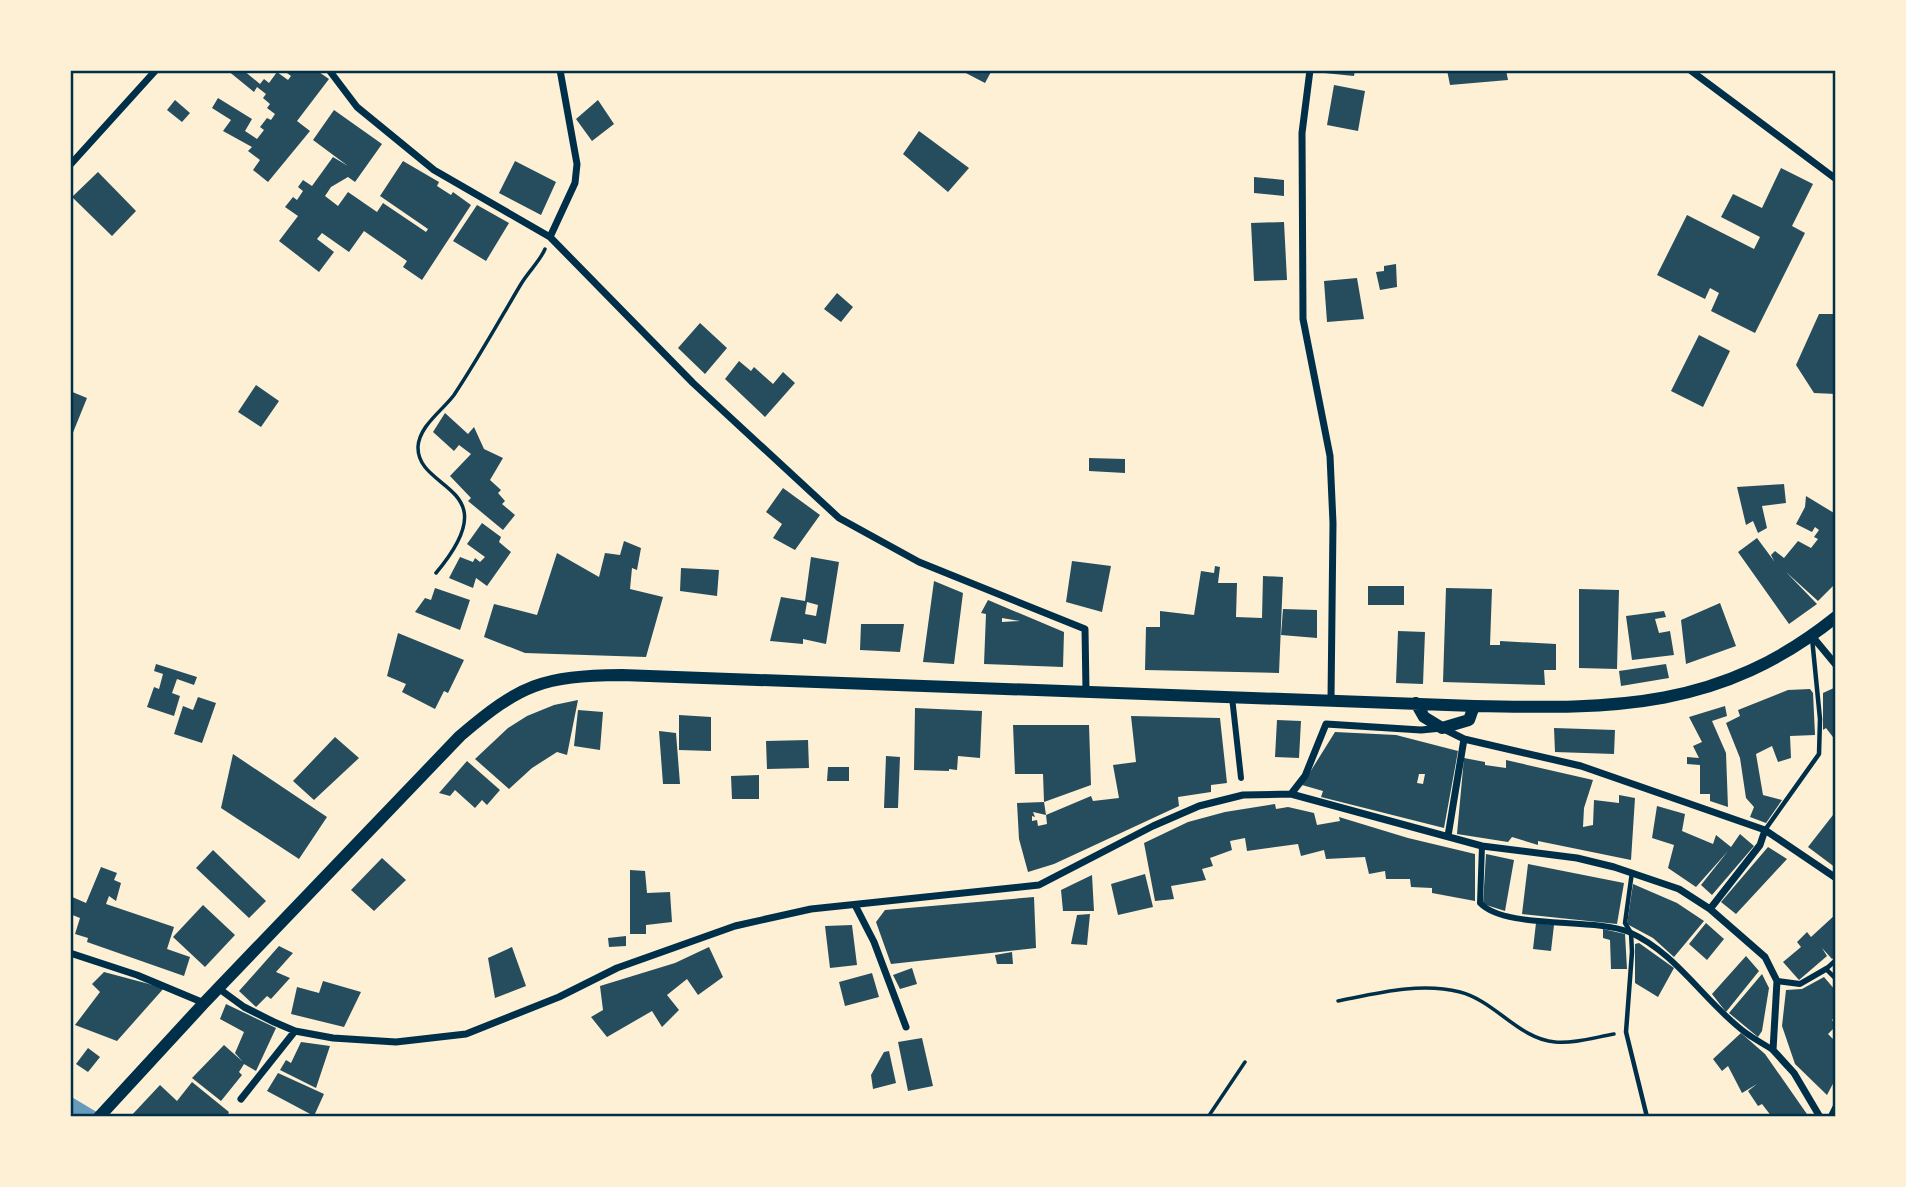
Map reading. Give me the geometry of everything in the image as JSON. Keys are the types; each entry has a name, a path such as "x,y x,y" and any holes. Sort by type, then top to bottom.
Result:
{"main road":[{"path":"99,1117 218,988 460,736 506,700 533,686 558,678 622,675 1232,695 1474,706 1603,707 1645,703 1734,677 1777,659 1836,617"},
{"path":"1416,703 1424,718 1442,727 1469,720 1474,706"},
{"path":"1442,727 1444,705"}],"street":[{"path":"70,165 156,70"},
{"path":"329,70 357,107 435,170 550,237 693,383 839,518 919,562 1085,629 1086,691"},
{"path":"550,237 575,183 577,164 560,70"},
{"path":"1310,70 1302,133 1303,319 1329,456 1333,523 1331,699"},
{"path":"1690,70 1836,179"},
{"path":"1812,636 1836,665"},
{"path":"1232,695 1241,778"},
{"path":"1291,794 1305,776 1326,724 1421,730 1442,727 1464,739 1581,766 1765,830 1836,878"},
{"path":"1448,836 1464,739"},
{"path":"218,988 244,1007 295,1031 333,1038 396,1042 466,1034 559,997 617,968 734,926 811,909 1039,885 1153,826 1199,806 1243,794 1291,794 1482,846 1577,858 1632,871 1679,889 1710,909 1765,957 1777,981 1773,1050"},
{"path":"1710,909 1760,845 1765,830"},
{"path":"1482,846 1480,903 1485,908 1506,916 1612,927 1631,933 1678,966 1745,1032 1773,1050 1794,1073 1820,1117"},
{"path":"855,905 874,942 906,1027"},
{"path":"70,953 137,975 204,1003"},
{"path":"1777,981 1800,984 1826,969"},
{"path":"241,1100 295,1031"},
{"path":"1831,1117 1836,1107"}],"lane":[{"path":"1765,830 1819,754 1821,719 1812,636"},
{"path":"1632,871 1625,923 1631,933 1632,985 1626,1032 1647,1117"},
{"path":"1836,960 1826,969 1836,979"}],"path":[{"path":"436,573 453,551 465,515 463,505 449,486 431,473 421,460 418,448 421,434 468,373 529,271 543,254 550,237"},
{"path":"1338,1001 1419,987 1461,992 1491,1005 1528,1033 1554,1042 1626,1032"},
{"path":"1208,1117 1245,1062"}],"water":[{"path":"70,1096 105,1117 70,1117"}],"building":[{"path":"227,70 243,70 260,84 264,79 269,83 277,72 288,80 291,76 283,70 316,70 329,79 297,121 310,131 268,182 253,170 260,160 248,151 252,147 223,131 231,120 212,108 218,98 252,119 245,131 257,139 264,130 260,127 267,118 271,120 275,114 267,108 270,104 263,98 266,94 257,87 254,92"},
{"path":"960,70 992,70 985,83"},
{"path":"1325,70 1355,70 1354,76 1324,73"},
{"path":"1447,70 1506,70 1508,80 1450,85"},
{"path":"1334,85 1365,91 1358,131 1327,125"},
{"path":"175,100 190,113 182,122 167,110"},
{"path":"598,100 614,124 592,141 576,119"},
{"path":"334,110 382,144 355,182 348,177 331,187 325,196 338,206 348,192 377,212 383,203 426,232 428,229 380,196 403,161 439,182 437,186 451,195 453,192 471,205 422,280 403,267 407,261 364,231 349,252 322,233 317,239 334,252 319,272 279,241 298,216 285,207 293,197 297,200 303,191 298,187 303,180 312,186 333,157 348,166 313,140"},
{"path":"919,131 969,168 948,192 903,154"},
{"path":"515,161 556,182 541,215 499,193"},
{"path":"1781,168 1813,184 1792,226 1805,233 1755,333 1711,311 1719,293 1710,288 1705,299 1657,275 1687,215 1754,249 1760,237 1721,217 1733,194 1762,208"},
{"path":"98,172 136,211 112,236 72,197"},
{"path":"1254,177 1284,180 1284,196 1254,193"},
{"path":"477,205 509,223 486,261 453,241"},
{"path":"1284,222 1287,280 1254,281 1251,223"},
{"path":"1396,264 1397,287 1380,290 1376,272 1384,271 1384,266"},
{"path":"1357,278 1364,319 1327,322 1324,281"},
{"path":"837,293 853,307 841,322 824,309"},
{"path":"1819,314 1836,314 1836,394 1814,393 1796,365"},
{"path":"700,323 727,348 705,374 678,348"},
{"path":"1699,335 1730,351 1703,407 1671,391"},
{"path":"739,361 751,371 754,367 773,384 783,372 795,383 765,417 725,379"},
{"path":"256,385 279,401 261,427 238,412"},
{"path":"70,391 87,398 70,440"},
{"path":"445,413 468,434 474,427 484,449 503,458 490,480 501,490 498,493 505,501 502,504 515,515 503,530 468,501 471,498 450,476 471,454 459,445 454,451 433,432"},
{"path":"1089,458 1125,459 1125,473 1089,471"},
{"path":"1784,484 1786,503 1762,506 1767,528 1758,533 1753,521 1746,525 1737,487"},
{"path":"783,488 820,515 795,550 773,538 782,524 766,512"},
{"path":"1806,496 1834,513 1836,509 1836,583 1818,601 1786,572 1817,604 1789,624 1738,552 1757,538 1774,561 1771,555 1775,551 1784,558 1798,541 1811,548 1818,539 1814,537 1819,530 1815,527 1812,532 1796,524 1805,507"},
{"path":"482,523 501,537 499,542 511,552 487,586 476,578 473,588 449,578 460,557 473,562 475,558 480,562 485,557 467,544"},
{"path":"624,541 641,548 637,570 632,568 630,589 663,597 646,657 525,653 484,637 494,604 537,615 557,553 599,577 605,553 620,555"},
{"path":"811,557 839,562 826,644 803,639 803,644 770,641 781,597 805,601","holes":["807,602 818,605 816,616 805,614"]},
{"path":"1072,561 1111,566 1102,612 1066,602"},
{"path":"1215,566 1220,567 1218,583 1237,583 1236,617 1262,618 1263,576 1283,577 1279,673 1145,670 1146,627 1160,627 1160,611 1194,615 1201,571 1214,573"},
{"path":"681,568 719,570 717,596 680,591"},
{"path":"934,581 963,593 954,664 923,662"},
{"path":"1368,586 1404,586 1404,605 1368,605"},
{"path":"435,588 470,600 460,630 415,612 425,598 431,600"},
{"path":"1446,588 1492,589 1490,645 1500,645 1500,641 1556,644 1556,670 1544,670 1545,685 1443,682"},
{"path":"1579,589 1619,590 1617,669 1579,668"},
{"path":"988,600 1064,632 1063,667 984,664 986,614 981,613","holes":["1002,618 1020,621 1002,622"]},
{"path":"1720,603 1736,646 1686,664 1681,620"},
{"path":"1283,609 1317,610 1317,638 1281,635"},
{"path":"1664,611 1666,617 1655,619 1659,633 1670,631 1674,655 1632,660 1626,616"},
{"path":"861,624 904,624 900,652 860,650"},
{"path":"1398,631 1425,632 1423,684 1396,683"},
{"path":"398,633 464,660 448,693 444,691 435,709 402,692 406,684 387,676"},
{"path":"156,664 197,677 194,685 177,679 172,693 180,696 174,716 147,707 154,687 159,689 163,674 154,671"},
{"path":"1666,664 1669,678 1621,686 1619,671"},
{"path":"1836,687 1836,741 1826,728 1823,730 1823,693"},
{"path":"1810,689 1813,693 1815,735 1790,736 1791,758 1778,762 1772,746 1756,754 1763,795 1782,800 1766,823 1750,817 1754,807 1746,798 1740,758 1726,723 1740,716 1738,710 1788,690"},
{"path":"198,697 216,703 202,743 174,734 183,706 193,710"},
{"path":"578,700 567,755 557,752 532,768 509,789 475,759 508,728 527,716 554,705"},
{"path":"1725,706 1727,716 1712,721 1726,753 1728,807 1710,801 1710,794 1700,794 1700,765 1687,764 1687,757 1699,758 1693,746 1702,742 1689,717"},
{"path":"915,708 982,711 980,758 958,756 957,770 914,770"},
{"path":"578,710 603,712 600,750 574,746"},
{"path":"679,715 711,717 711,751 679,750"},
{"path":"1131,716 1220,718 1227,783 1211,785 1211,792 1178,797 1179,806 1054,864 1028,872 1019,839 1017,803 1044,802 1046,815 1091,796 1093,801 1119,798 1113,765 1136,762","holes":["1033,812 1046,815 1047,824 1038,826 1037,820 1032,821 1032,816 1035,817"]},
{"path":"1277,720 1301,721 1299,758 1275,757"},
{"path":"1013,725 1089,725 1091,785 1044,802 1043,774 1015,774"},
{"path":"1554,728 1615,730 1614,754 1555,752"},
{"path":"659,731 676,733 680,784 663,784"},
{"path":"1335,732 1396,735 1458,751 1444,828 1321,797 1323,791 1302,785","holes":["1419,774 1425,774 1423,784 1417,783"]},
{"path":"335,737 359,758 314,800 293,781"},
{"path":"808,740 809,768 767,769 766,741"},
{"path":"233,754 327,817 299,859 221,808"},
{"path":"886,756 900,757 898,808 884,808"},
{"path":"1464,758 1506,768 1506,760 1593,780 1584,808 1583,827 1593,825 1594,800 1619,803 1619,795 1635,798 1631,860 1538,841 1538,845 1512,837 1508,842 1457,834"},
{"path":"467,761 500,790 487,805 482,800 475,808 455,790 450,796 439,793"},
{"path":"828,767 849,767 849,781 827,781"},
{"path":"759,775 759,799 732,799 731,776"},
{"path":"1275,804 1276,809 1288,807 1314,813 1317,825 1340,821 1339,817 1408,838 1475,854 1475,901 1432,893 1432,888 1411,887 1410,879 1386,879 1385,871 1369,874 1365,857 1326,859 1324,850 1301,856 1298,844 1247,851 1245,838 1230,841 1232,850 1210,858 1213,866 1202,869 1206,880 1171,886 1174,899 1155,901 1144,843 1188,822 1225,812"},
{"path":"1657,806 1685,814 1682,831 1713,844 1716,835 1731,847 1740,834 1754,846 1712,895 1701,885 1728,851 1696,887 1668,868 1674,845 1652,838"},
{"path":"1833,815 1836,817 1836,868 1808,847"},
{"path":"1768,847 1787,859 1736,914 1721,902"},
{"path":"213,850 266,901 249,918 196,868"},
{"path":"1486,854 1514,860 1505,911 1483,904"},
{"path":"382,858 406,880 374,911 351,890"},
{"path":"1528,864 1624,883 1617,924 1522,914"},
{"path":"101,867 117,873 114,880 121,883 116,901 109,896 106,904 174,927 167,949 190,957 184,976 87,942 88,938 75,934 80,918 70,914 70,896 86,903"},
{"path":"630,870 645,871 647,893 670,892 672,922 646,925 646,934 630,934"},
{"path":"1145,874 1153,907 1118,915 1111,884"},
{"path":"1092,875 1094,911 1063,911 1061,890"},
{"path":"1633,884 1677,903 1704,921 1674,957 1653,938 1627,924"},
{"path":"1034,897 1036,948 891,964 876,922 885,910"},
{"path":"203,905 235,935 205,967 173,937"},
{"path":"1090,914 1087,945 1071,944 1077,915"},
{"path":"1836,914 1836,955 1832,959 1822,948 1827,956 1799,980 1783,962 1801,947 1797,942 1807,932 1811,937"},
{"path":"1536,923 1554,925 1551,951 1533,949"},
{"path":"1706,923 1724,939 1707,960 1689,944"},
{"path":"852,925 857,965 830,968 825,926"},
{"path":"1603,929 1625,934 1627,969 1611,969 1610,940 1603,938"},
{"path":"626,936 626,946 609,947 608,938"},
{"path":"1639,943 1674,968 1658,997 1635,983 1635,944"},
{"path":"279,946 293,953 276,972 290,978 271,999 267,996 256,1007 239,991"},
{"path":"512,947 526,986 495,998 488,958"},
{"path":"709,947 723,977 698,995 687,979 667,995 679,1010 662,1027 652,1011 607,1037 591,1017 603,1010 600,986 675,963"},
{"path":"1012,952 1013,964 997,964 995,955"},
{"path":"1746,956 1759,971 1726,1012 1712,994"},
{"path":"912,968 917,984 900,989 893,975"},
{"path":"104,972 164,988 117,1041 75,1025 100,992 92,984"},
{"path":"872,973 879,997 845,1006 839,982"},
{"path":"1762,974 1769,988 1762,1031 1758,1037 1729,1013"},
{"path":"1824,977 1836,991 1836,1016 1832,1020 1836,1026 1828,1034 1834,1040 1836,1038 1836,1078 1827,1095 1795,1064 1782,1026 1786,990 1802,989"},
{"path":"323,981 361,992 344,1027 291,1014 297,987 319,993"},
{"path":"226,1004 276,1028 256,1071 244,1064 239,1072 242,1075 221,1101 192,1078 224,1045 242,1061 235,1053 244,1032 220,1019"},
{"path":"1741,1033 1765,1054 1809,1117 1772,1117 1762,1104 1758,1106 1748,1091 1757,1084 1742,1093 1728,1066 1722,1071 1713,1059"},
{"path":"922,1038 933,1086 908,1091 898,1042"},
{"path":"301,1042 330,1046 316,1088 280,1070 286,1060 291,1063"},
{"path":"88,1048 100,1057 88,1072 76,1064"},
{"path":"889,1051 896,1083 873,1089 871,1075 884,1052"},
{"path":"278,1073 324,1094 314,1116 267,1091"},
{"path":"192,1082 229,1112 227,1116 130,1117 160,1085 177,1101"}]}
